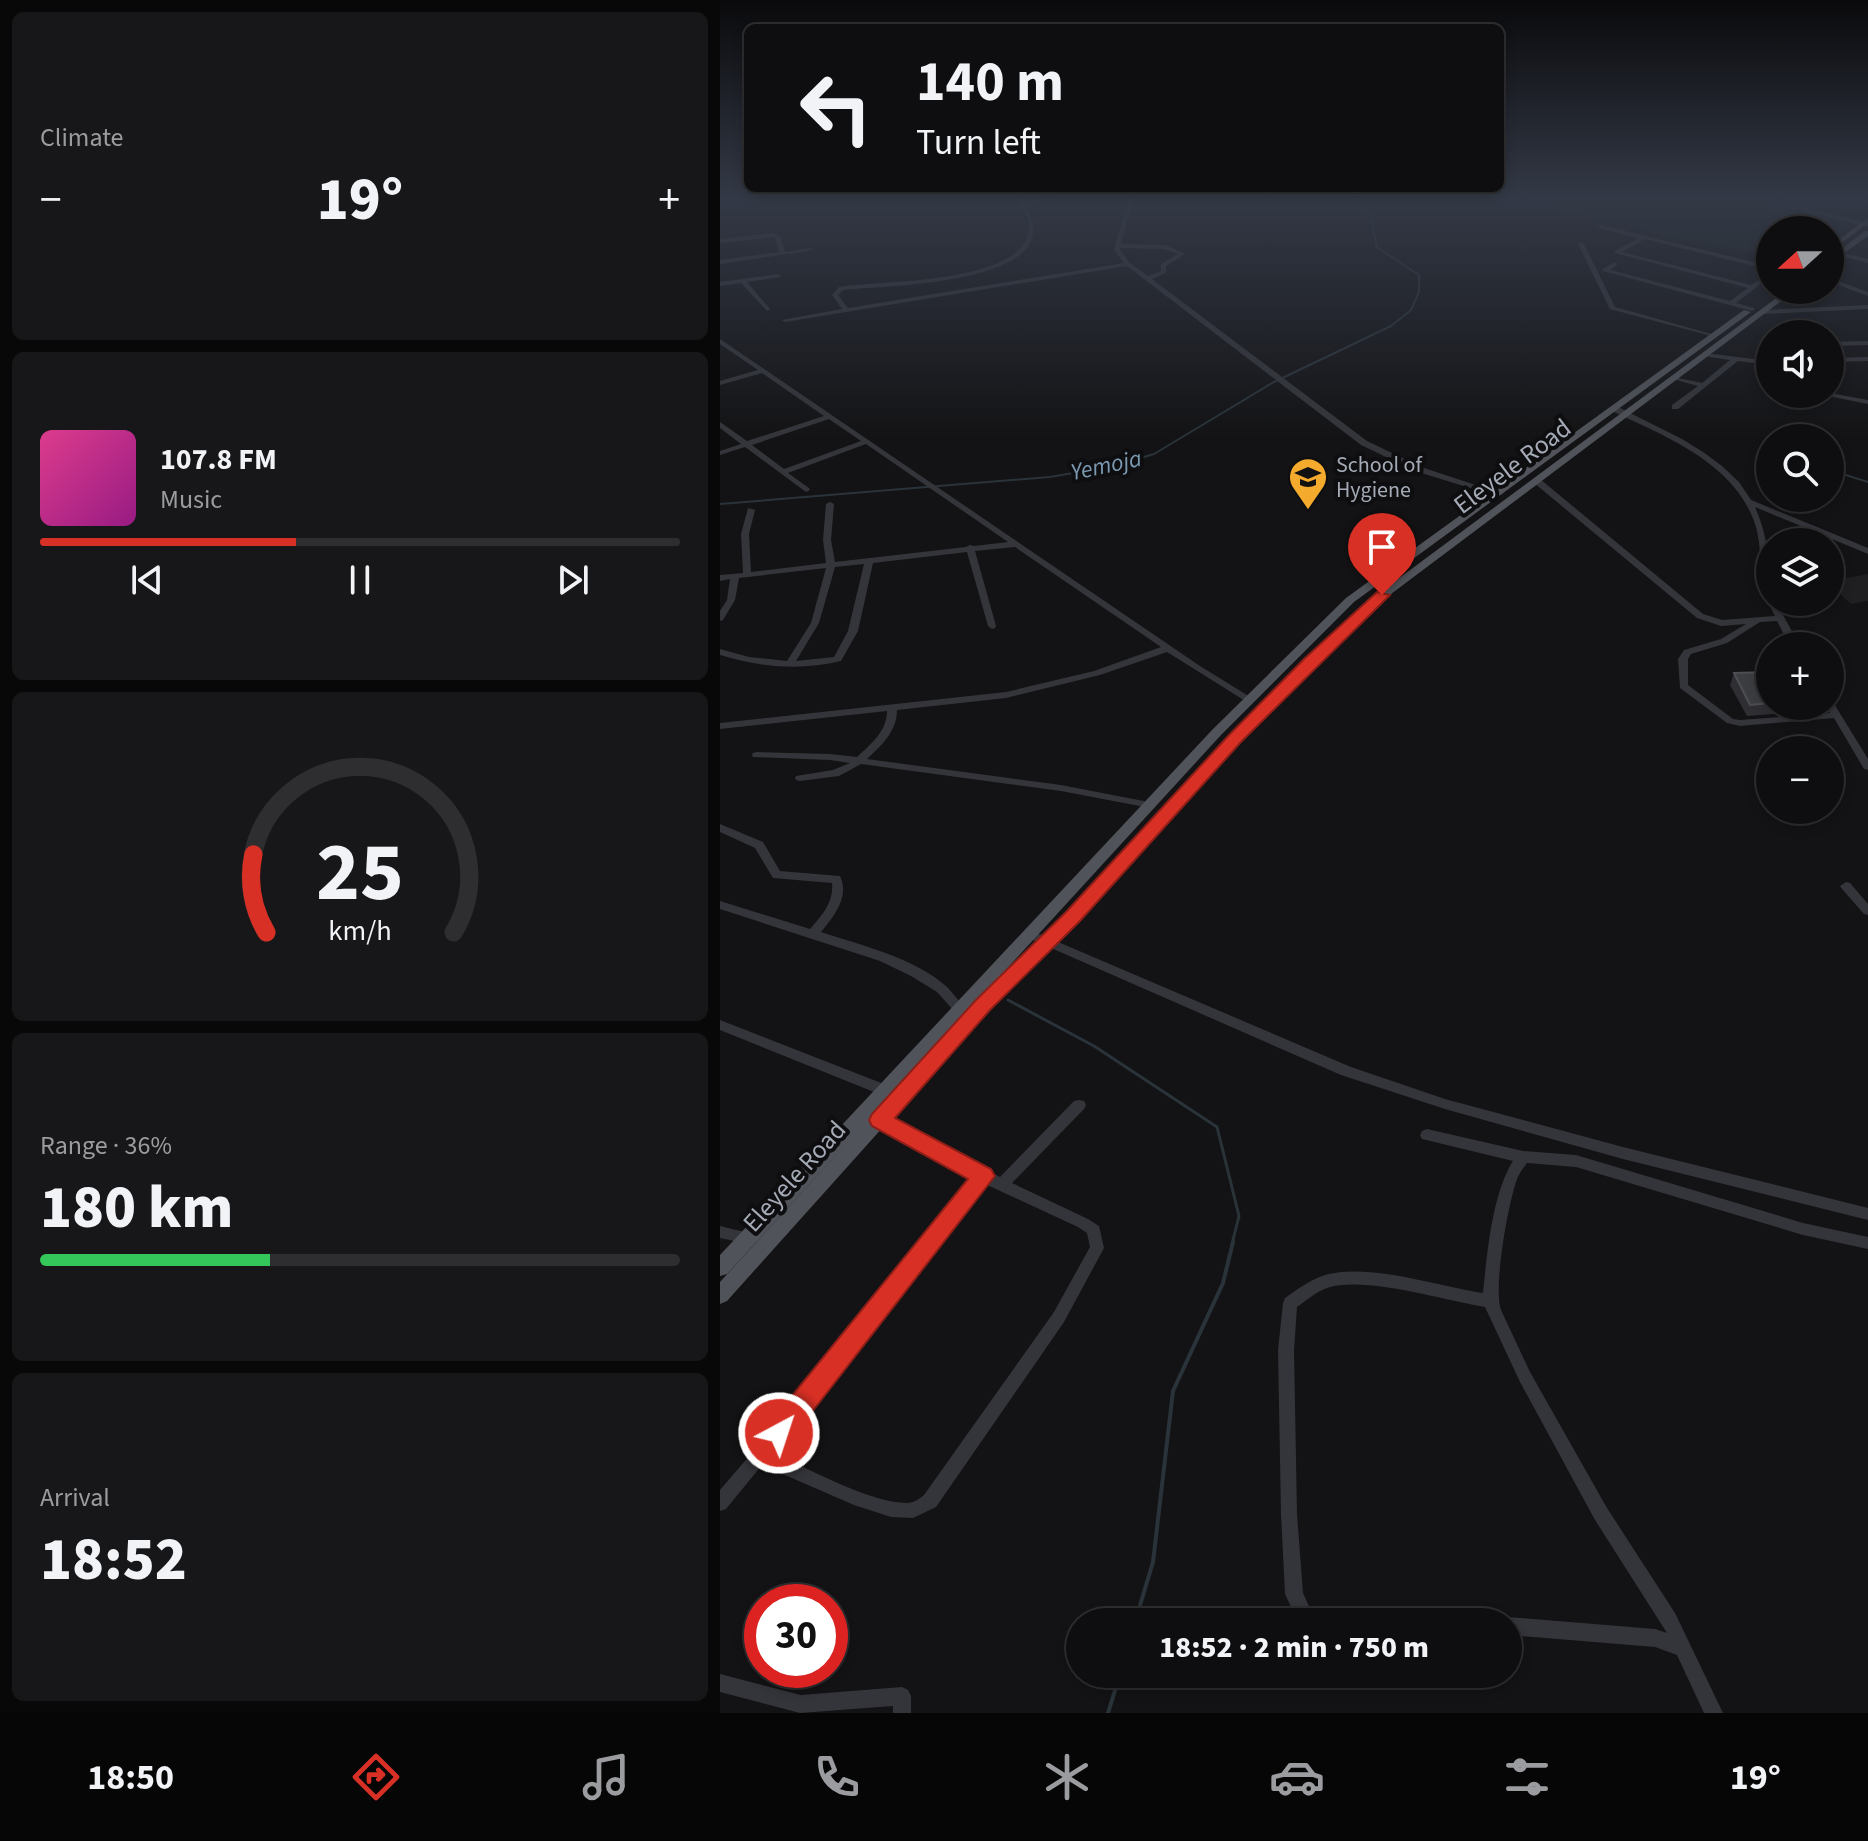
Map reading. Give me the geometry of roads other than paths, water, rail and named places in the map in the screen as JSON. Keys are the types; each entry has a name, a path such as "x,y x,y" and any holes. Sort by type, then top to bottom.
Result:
{"main road":[{"name":"Eleyele Road","path":"720,1295 880,1120 1017,948 1250,700 1350,600 1620,411 1675,378 1763,304"},
{"name":"Eleyele Road","path":"720,1268 884,1090 970,1004 1073,916 1235,738 1367,607 1537,481 1713,336 1768,304"},
{"path":"1350,600 1367,607"}],"street":[{"path":"720,284 757,279"},
{"path":"846,310 835,295 841,288 938,279"},
{"path":"785,320 1036,279"},
{"path":"1150,279 1376,449 1418,469 1499,494"},
{"path":"1598,279 1612,308 1713,336"},
{"path":"1639,279 1758,310 1868,307"},
{"path":"1720,279 1751,287"},
{"path":"743,281 767,309"},
{"path":"1732,303 1756,283"},
{"path":"1844,285 1868,294"},
{"path":"720,341 1168,648 1250,700"},
{"path":"1844,344 1868,343"},
{"path":"720,352 733,349"},
{"path":"1705,355 1756,361"},
{"path":"1675,407 1736,359"},
{"path":"1844,360 1868,359"},
{"path":"720,383 762,371"},
{"path":"1675,378 1703,385"},
{"path":"1844,398 1868,402"},
{"path":"1620,411 1722,469 1749,502 1759,528"},
{"path":"720,453 828,417"},
{"path":"720,424 806,490"},
{"path":"783,472 865,442"},
{"path":"1537,481 1700,616 1721,623 1778,618 1786,632"},
{"path":"1749,502 1868,551"},
{"path":"791,662 815,623 831,567 827,540 830,504"},
{"path":"747,575 745,534 751,510"},
{"path":"720,578 1016,544"},
{"path":"970,547 992,626"},
{"path":"720,652 764,663 838,659 853,631 869,561"},
{"path":"720,618 731,600 735,577"},
{"path":"1757,620 1724,641 1687,652 1683,659 1683,686 1730,721 1776,720"},
{"path":"720,726 1006,695 1097,673 1168,648"},
{"path":"800,778 837,774 860,763 888,731 893,718 892,708"},
{"path":"1840,720 1868,767"},
{"path":"757,755 801,754 1061,788 1150,805"},
{"path":"720,828 759,845 777,875 836,879 839,892 828,916 813,934"},
{"path":"1846,886 1868,911"},
{"path":"720,905 761,921 813,934 938,983 970,1004"},
{"path":"1030,934 1039,948 1346,1071 1445,1104 1623,1153 1868,1214"},
{"path":"720,1025 884,1090"},
{"path":"1002,1184 1079,1105"},
{"path":"760,1456 877,1503 909,1511 930,1501 1059,1317 1097,1248 1094,1230 1083,1223 983,1176 880,1120"},
{"path":"1427,1135 1523,1157 1576,1161 1606,1168 1803,1229 1868,1243"},
{"path":"1523,1157 1507,1190 1490,1301 1532,1391 1607,1525 1669,1619 1714,1713"},
{"path":"720,1503 983,1176"},
{"path":"720,1232 748,1238"},
{"path":"1300,1608 1294,1594 1289,1514 1286,1350 1290,1303 1326,1281 1350,1279 1490,1301"},
{"path":"1522,1627 1655,1638 1682,1648"},
{"path":"720,1683 801,1704 902,1696 902,1713"}],"waterway":[{"name":"Yemoja","path":"720,504 1050,477 1113,466 1154,454 1272,383 1391,326 1411,310 1419,292 1419,279"},
{"path":"1844,474 1868,482"},
{"path":"1008,1000 1094,1046 1217,1127 1239,1216 1232,1244"},
{"path":"1139,1608 1153,1562 1173,1391 1223,1283 1233,1242"},
{"path":"1108,1713 1116,1688"}],"place":[{"name":"School of Hygiene","path":"1308,511"}]}
